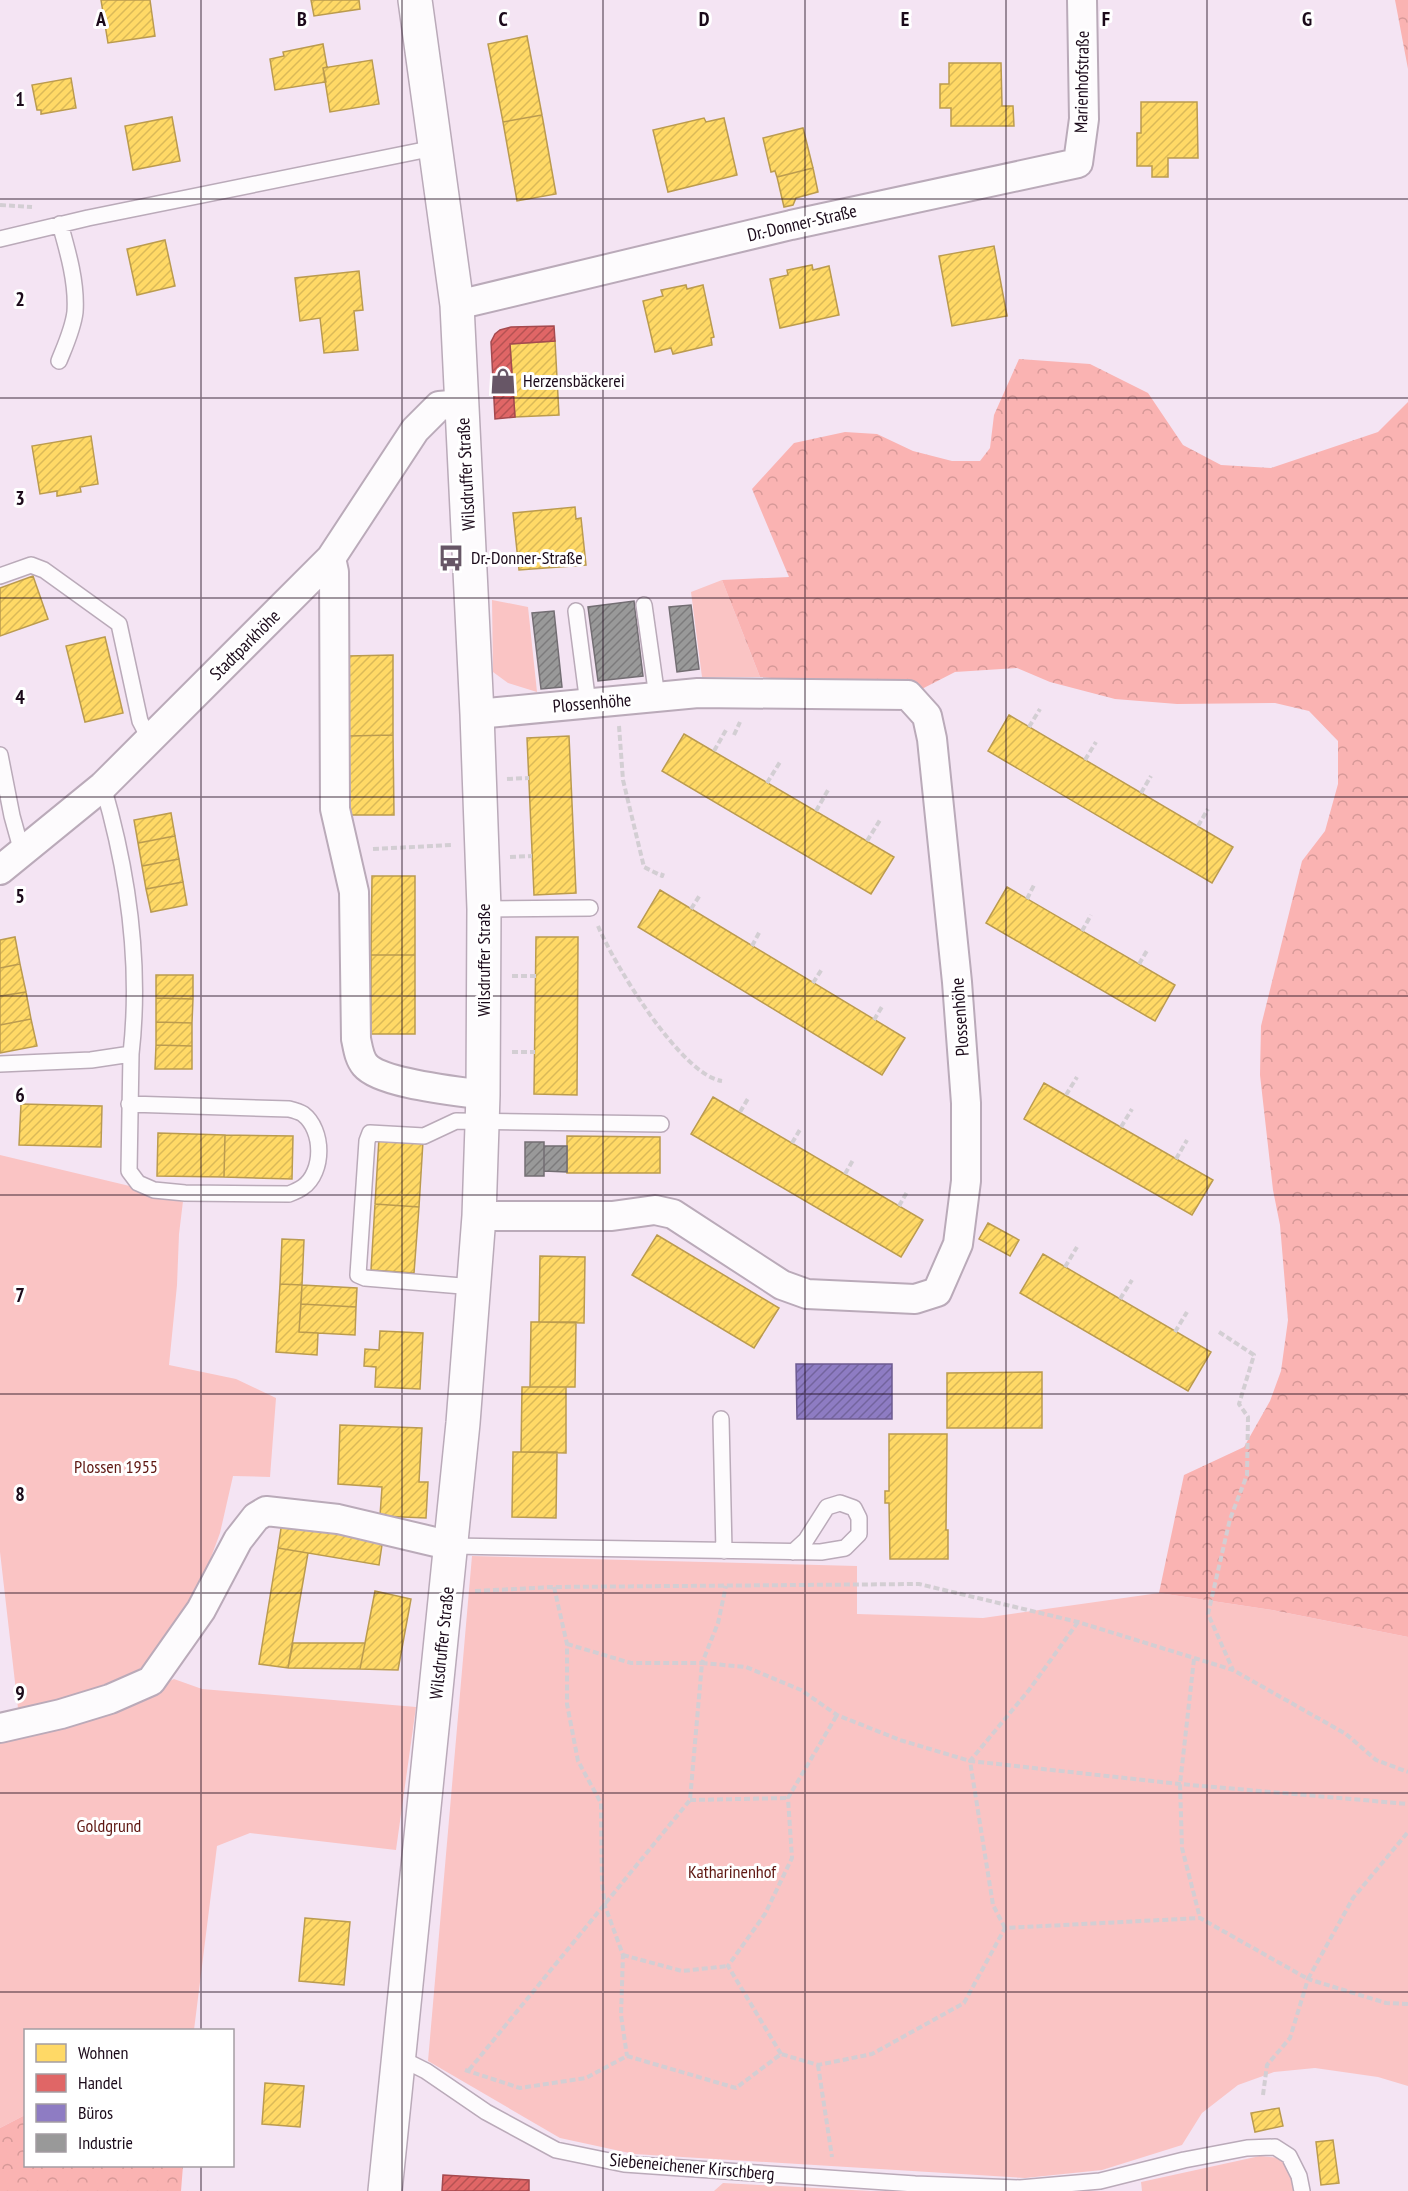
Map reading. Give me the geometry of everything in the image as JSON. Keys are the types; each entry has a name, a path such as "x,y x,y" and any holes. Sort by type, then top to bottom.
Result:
{"main road":[{"name":"Wilsdruffer Straße","path":"385,2191 413,2065 447,1592 474,1287 483,1108 482,845 457,305 415,0"}],"street":[{"name":"Marienhofstraße","path":"1078,163 1084,118 1082,0"},
{"name":"Dr.-Donner-Straße","path":"457,305 791,225 1078,163"},
{"name":"Stadtparkhöhe","path":"0,870 103,786 331,558 415,430 439,406 462,404"},
{"path":"331,558 334,572 335,809 354,892 356,1039 360,1054 366,1066 375,1073 483,1108"},
{"name":"Plossenhöhe","path":"477,714 698,693 908,695 927,716 932,739 951,915 965,1092 966,1181 958,1244 937,1292 915,1299 807,1294 782,1285 673,1214 655,1210 612,1216 478,1216"},
{"path":"0,1728 61,1714 110,1699 151,1681 201,1610 238,1540 256,1517 266,1511 338,1519 452,1546"}],"lane":[{"path":"0,239 60,224 434,148"},
{"path":"59,361 75,312 69,255 60,224"},
{"path":"0,576 31,565 44,570 119,624 140,721 150,740"},
{"path":"644,606 657,697"},
{"path":"576,611 588,704"},
{"path":"0,755 22,852"},
{"path":"103,786 118,849 130,923 136,991 129,1104 129,1171 138,1183 154,1190 185,1193 290,1194 304,1187 319,1156 315,1130 303,1114 290,1109 129,1104"},
{"path":"484,909 590,908"},
{"path":"0,1064 91,1060 131,1054"},
{"path":"474,1287 365,1278 358,1275 367,1141 370,1133 424,1136 483,1108 661,1124"},
{"path":"722,1419 723,1551"},
{"path":"452,1546 793,1552"},
{"name":"Siebeneichener Kirschberg","path":"413,2065 486,2112 556,2150 624,2164 915,2184 1020,2188 1100,2181 1184,2160 1247,2148 1275,2146 1289,2156 1299,2176 1302,2191"}],"path":[{"path":"617,701 623,780 644,867 662,876 663,873"},
{"path":"1029,727 1040,709"},
{"path":"714,751 726,730"},
{"path":"1085,760 1096,742"},
{"path":"767,783 780,762"},
{"path":"1141,793 1151,776"},
{"path":"816,811 828,790"},
{"path":"1198,826 1208,809"},
{"path":"867,841 880,820"},
{"path":"345,853 411,846 482,845"},
{"path":"1027,899 1035,883"},
{"path":"691,909 700,895"},
{"path":"590,908 604,942 643,1007 696,1067 716,1080 722,1081"},
{"path":"1082,931 1091,915"},
{"path":"752,946 760,931"},
{"path":"1139,964 1148,949"},
{"path":"813,983 822,969"},
{"path":"874,1020 883,1005"},
{"path":"1066,1095 1077,1077"},
{"path":"740,1113 749,1097"},
{"path":"1122,1127 1132,1109"},
{"path":"792,1143 801,1128"},
{"path":"1176,1159 1187,1140"},
{"path":"844,1174 853,1160"},
{"path":"899,1206 907,1192"},
{"path":"1065,1267 1077,1247"},
{"path":"1120,1299 1132,1280"},
{"path":"1175,1332 1187,1312"},
{"path":"1219,1332 1254,1355 1239,1404 1248,1417 1247,1475 1230,1519 1208,1614 1233,1670"},
{"path":"447,1592 554,1587 919,1584 1078,1622 1233,1670 1346,1734 1376,1760 1408,1772"},
{"path":"469,2070 690,1800 702,1663 718,1623 726,1586"},
{"path":"554,1587 567,1644 567,1704 578,1761 601,1803 602,1883 605,1906 623,1954 621,2015 627,2056"},
{"path":"1005,1928 993,1905 970,1761 1029,1690 1078,1622"},
{"path":"567,1644 631,1663 702,1663 746,1668 801,1690 837,1714 900,1740 970,1761 1180,1784 1408,1804"},
{"path":"1194,1659 1180,1784 1182,1848 1200,1918"},
{"path":"623,1954 682,1971 728,1966 765,1914 792,1858 788,1798 837,1714"},
{"path":"690,1800 788,1798"},
{"path":"1263,2095 1267,2065 1290,2038 1308,1979 1353,1898 1408,1832"},
{"path":"1005,1928 1200,1918 1308,1979 1386,2002 1408,2004"},
{"path":"728,1966 781,2054 818,2066 872,2054 964,2003 1005,1928"},
{"path":"413,2065 469,2070 520,2088 586,2078 627,2056 735,2088 781,2054"},
{"path":"818,2066 833,2161"}],"green space":[{"path":"1395,0 1408,0 1408,69"},
{"path":"1019,359 1090,364 1148,393 1183,445 1221,465 1271,468 1378,432 1408,402 1408,1637 1272,1610 1159,1593 1184,1475 1244,1447 1270,1401 1281,1371 1288,1320 1280,1225 1273,1190 1260,1075 1261,1026 1302,861 1325,831 1338,784 1338,741 1309,711 1275,703 1177,704 1115,699 1050,682 1017,668 955,672 914,693 904,689 760,677 722,580 789,577 752,489 794,443 845,432 877,434 913,451 952,461 980,461 990,448 994,415"},
{"path":"722,580 760,677 702,677 691,592"},
{"path":"492,600 528,607 537,692 508,683 493,672"},
{"name":"Plossen 1955","path":"0,1155 138,1188 184,1193 169,1365 236,1379 276,1398 270,1477 233,1476 220,1533 196,1598 152,1661 109,1688 19,1717 0,1552"},
{"name":"Katharinenhof","path":"472,1556 857,1566 857,1614 983,1618 1159,1593 1272,1610 1408,1637 1408,2086 1378,2077 1315,2068 1274,2072 1238,2085 1202,2113 1182,2145 1102,2170 1025,2178 634,2154 560,2138 428,2061"},
{"name":"Goldgrund","path":"174,1679 202,1689 416,1707 396,1850 250,1833 217,1846 194,2029 24,2029 24,2116 0,2128 0,1740 101,1713"},
{"path":"24,2116 24,2167 183,2167 181,2191 0,2191 0,2128"},
{"path":"1260,2156 1281,2158 1294,2177 1296,2191 1142,2191 1141,2182"},
{"path":"723,2183 870,2191 714,2191"}],"building: Wohnen":[{"path":"101,0 150,0 155,36 108,43"},
{"path":"311,0 359,0 360,9 314,16"},
{"path":"527,36 542,115 503,122 488,44"},
{"path":"323,44 327,67 323,68 326,82 275,90 270,59 284,56 283,52"},
{"path":"372,60 379,104 330,112 323,68"},
{"path":"949,63 1001,63 1002,106 1013,106 1014,126 951,126 951,108 940,108 940,84 949,84"},
{"path":"71,78 76,108 41,114 41,110 37,110 32,85"},
{"path":"1141,102 1197,102 1198,158 1168,158 1168,177 1152,177 1152,166 1137,166 1137,133 1141,133"},
{"path":"542,115 556,194 517,201 503,122"},
{"path":"172,117 180,161 133,170 125,126"},
{"path":"704,118 706,122 724,118 737,175 668,192 653,130"},
{"path":"803,128 813,168 777,177 775,171 771,172 763,138"},
{"path":"813,168 818,192 796,198 793,205 784,207 777,177"},
{"path":"165,240 175,286 137,295 127,249"},
{"path":"994,246 1007,316 952,326 939,256"},
{"path":"812,265 813,270 829,266 839,315 780,328 770,279 788,275 787,270"},
{"path":"359,271 363,310 354,311 358,350 324,353 320,318 300,321 295,278"},
{"path":"686,285 687,289 703,285 714,337 711,338 712,345 673,354 671,348 655,352 643,301 663,296 661,290"},
{"path":"555,341 559,415 515,417 510,344"},
{"path":"91,436 98,484 80,487 81,492 57,496 57,491 40,494 32,446"},
{"path":"575,507 576,519 581,518 586,565 519,570 513,513"},
{"path":"33,576 48,619 0,636 0,588"},
{"path":"105,637 123,713 85,722 66,646"},
{"path":"393,655 393,735 349,736 348,656"},
{"path":"1009,715 1233,847 1212,883 988,751"},
{"path":"684,734 894,857 871,894 662,771"},
{"path":"393,735 394,815 350,815 349,736"},
{"path":"569,736 576,893 534,895 527,738"},
{"path":"171,813 175,836 138,843 134,820"},
{"path":"175,836 179,859 142,866 138,843"},
{"path":"179,859 183,882 146,889 142,866"},
{"path":"372,876 415,876 415,955 371,955"},
{"path":"183,882 187,905 151,912 146,889"},
{"path":"1007,887 1175,985 1155,1021 986,923"},
{"path":"660,890 905,1038 882,1075 638,927"},
{"path":"15,937 20,964 0,968 0,940"},
{"path":"536,937 578,937 577,1095 534,1094"},
{"path":"371,955 415,955 415,1034 371,1034"},
{"path":"20,964 26,992 0,996 0,968"},
{"path":"156,975 193,975 193,999 156,998"},
{"path":"26,992 31,1019 0,1025 0,996"},
{"path":"156,998 193,999 192,1023 156,1022"},
{"path":"31,1019 37,1046 0,1053 0,1025"},
{"path":"156,1022 192,1023 192,1046 156,1045"},
{"path":"156,1045 192,1046 192,1069 155,1069"},
{"path":"1044,1083 1213,1180 1192,1215 1024,1119"},
{"path":"713,1097 923,1220 901,1257 691,1134"},
{"path":"21,1104 102,1106 101,1147 19,1145"},
{"path":"158,1133 225,1135 224,1177 157,1176"},
{"path":"225,1135 293,1136 292,1179 224,1177"},
{"path":"567,1136 660,1137 660,1173 567,1173"},
{"path":"379,1138 423,1141 419,1207 375,1204"},
{"path":"375,1204 419,1207 414,1273 371,1270"},
{"path":"988,1223 1019,1240 1010,1256 979,1239"},
{"path":"657,1235 779,1308 754,1348 632,1275"},
{"path":"282,1239 304,1240 302,1285 280,1284"},
{"path":"1043,1254 1211,1352 1188,1391 1020,1293"},
{"path":"540,1256 585,1257 584,1323 539,1322"},
{"path":"280,1284 302,1285 299,1332 318,1333 317,1355 276,1352"},
{"path":"302,1285 357,1288 356,1307 301,1304"},
{"path":"301,1304 356,1307 355,1335 299,1332"},
{"path":"531,1322 576,1322 575,1387 530,1387"},
{"path":"380,1331 423,1333 420,1389 375,1387 376,1367 364,1366 365,1349 379,1350"},
{"path":"1042,1372 1042,1428 947,1428 947,1373"},
{"path":"522,1387 566,1387 566,1453 521,1452"},
{"path":"340,1425 422,1428 419,1482 428,1482 426,1518 380,1516 382,1487 338,1484"},
{"path":"889,1434 947,1434 948,1559 890,1559 889,1503 885,1503 885,1491 889,1491"},
{"path":"513,1452 557,1452 556,1518 512,1517"},
{"path":"282,1522 383,1538 379,1565 278,1548"},
{"path":"278,1548 308,1553 288,1668 259,1664"},
{"path":"375,1591 411,1599 398,1670 360,1669"},
{"path":"293,1643 365,1643 360,1669 288,1668"},
{"path":"305,1918 350,1922 344,1985 299,1981"},
{"path":"265,2083 304,2086 300,2127 262,2124"},
{"path":"1279,2108 1283,2126 1255,2132 1251,2113"},
{"path":"1333,2140 1339,2183 1321,2185 1316,2142"}],"building: Handel":[{"name":"Herzensbäckerei","path":"554,326 555,341 510,344 515,417 495,419 491,342 495,334 511,327"},
{"path":"443,2175 529,2180 529,2191 442,2191"}],"building: Büros":[{"path":"796,1364 892,1364 892,1419 797,1419"}],"building: Industrie":[{"path":"634,601 643,676 598,681 588,607"},
{"path":"691,605 699,669 677,672 669,607"},
{"path":"554,611 562,687 541,689 532,613"},
{"path":"525,1142 544,1142 544,1176 525,1176"},
{"path":"544,1146 567,1146 567,1172 544,1171"}],"place":[{"name":"Herzensbäckerei","path":"503,381"},
{"name":"Dr.-Donner-Straße","path":"451,558"}]}
